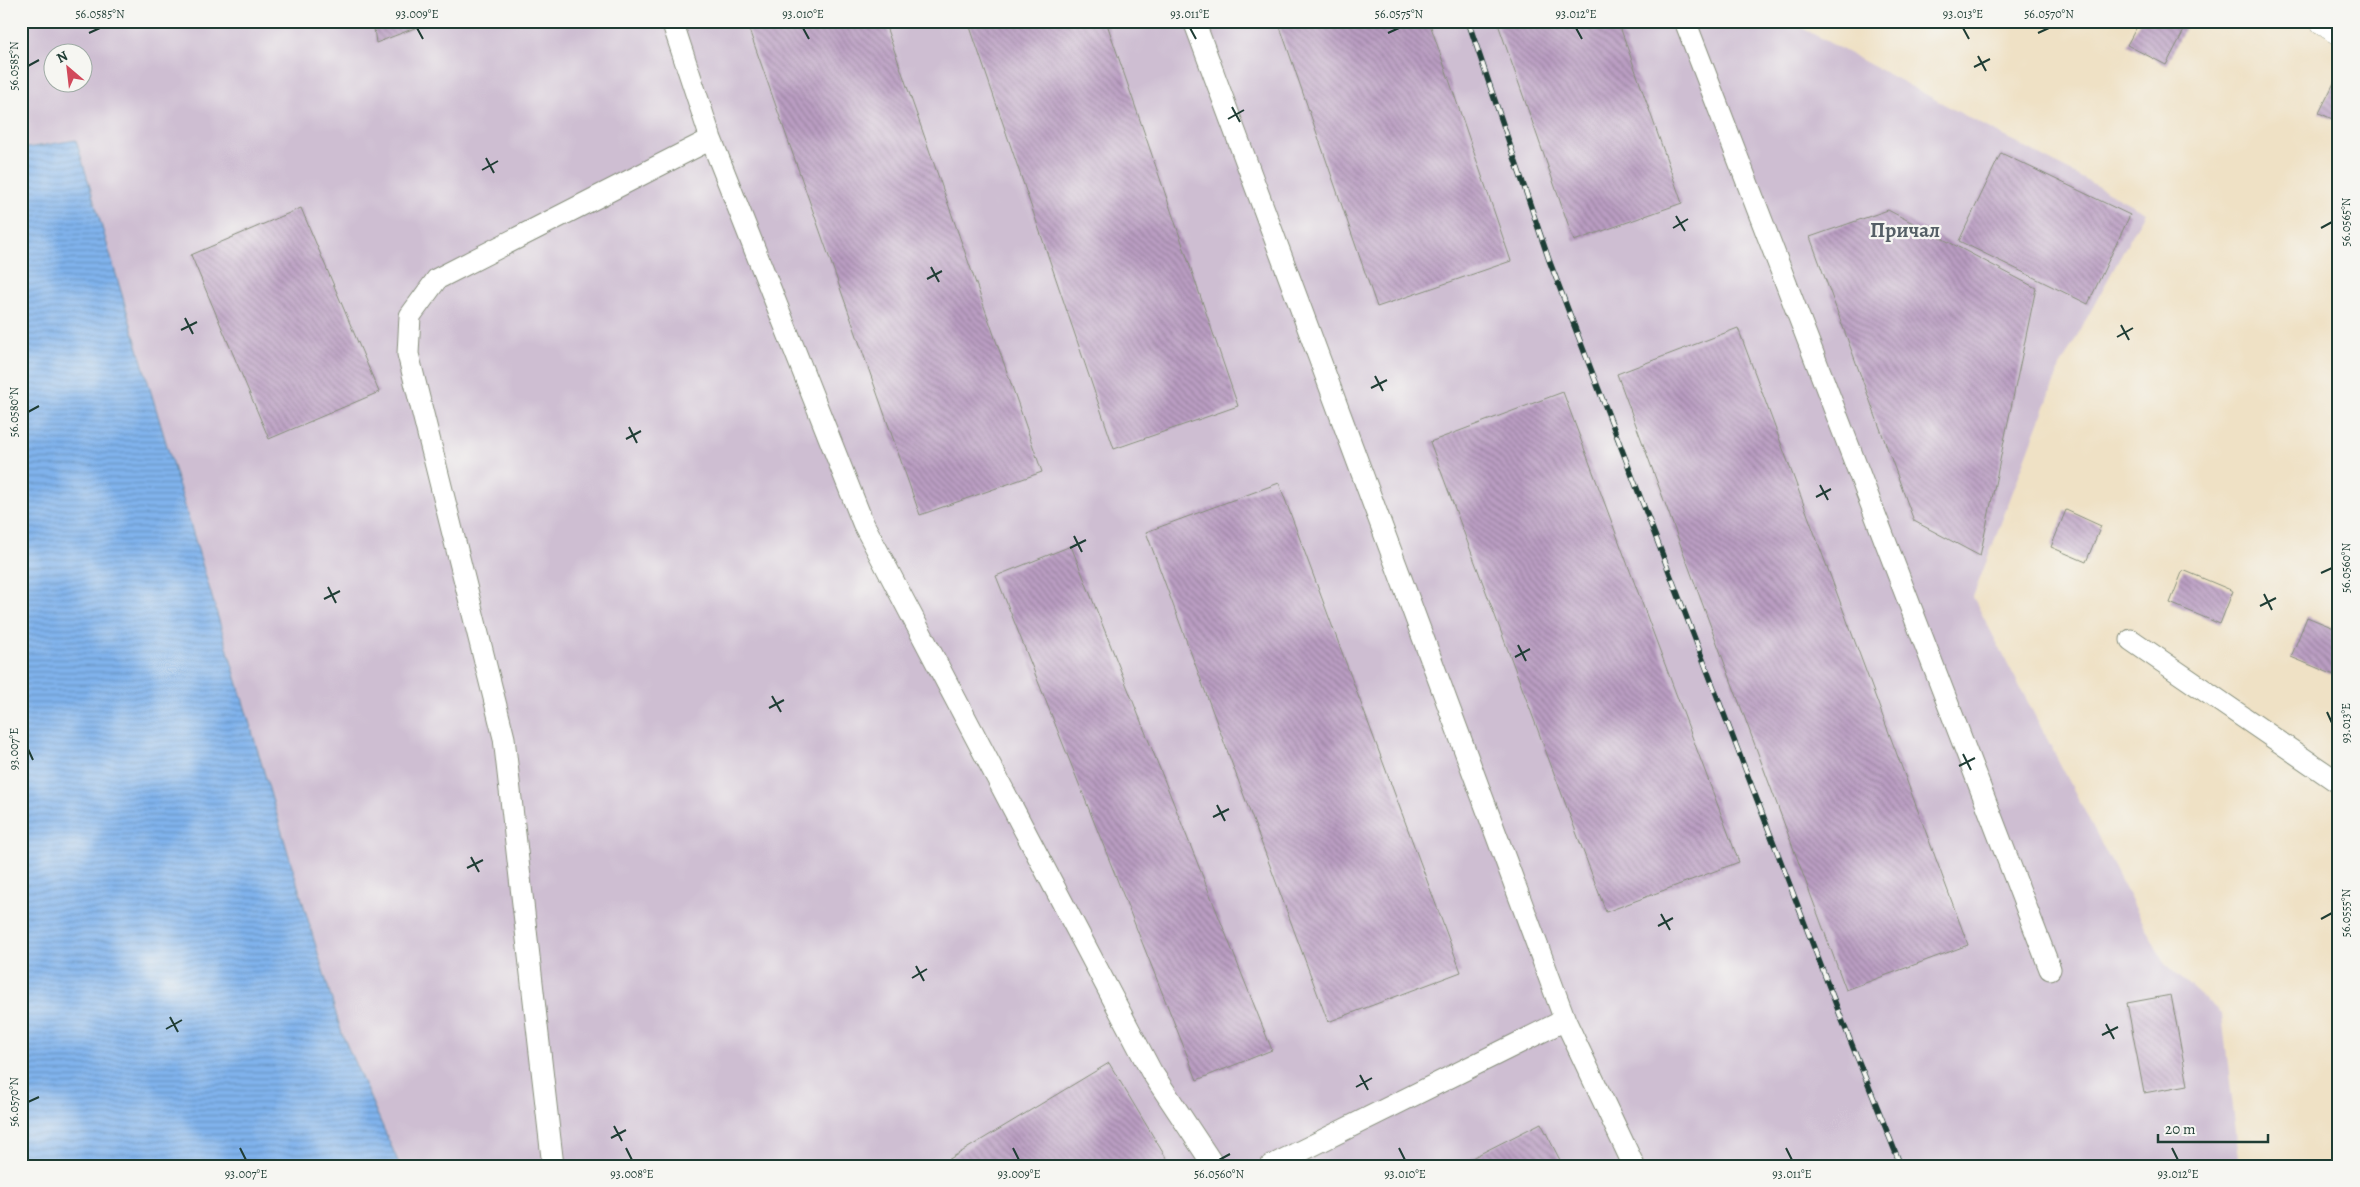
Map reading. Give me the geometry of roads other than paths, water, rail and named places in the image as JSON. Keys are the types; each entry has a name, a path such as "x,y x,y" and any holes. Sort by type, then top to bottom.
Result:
{"street":[{"path":"2324,21 2339,31"}],"lane":[{"path":"672,21 711,139 864,523 1151,1071 1214,1166"},
{"path":"1194,21 1565,1020 1634,1166"},
{"path":"1686,21 2050,969"},
{"path":"553,1166 504,738 408,354 410,316 437,279 711,139"},
{"path":"2131,640 2339,782"},
{"path":"1271,1166 1565,1020"}],"water":[{"path":"76,140 342,1034 400,1166 21,1166 21,149"}],"railway":[{"path":"1468,21 1549,260 1840,1015 1901,1166"}],"district":[{"name":"Причал","path":"1905,230"}]}
